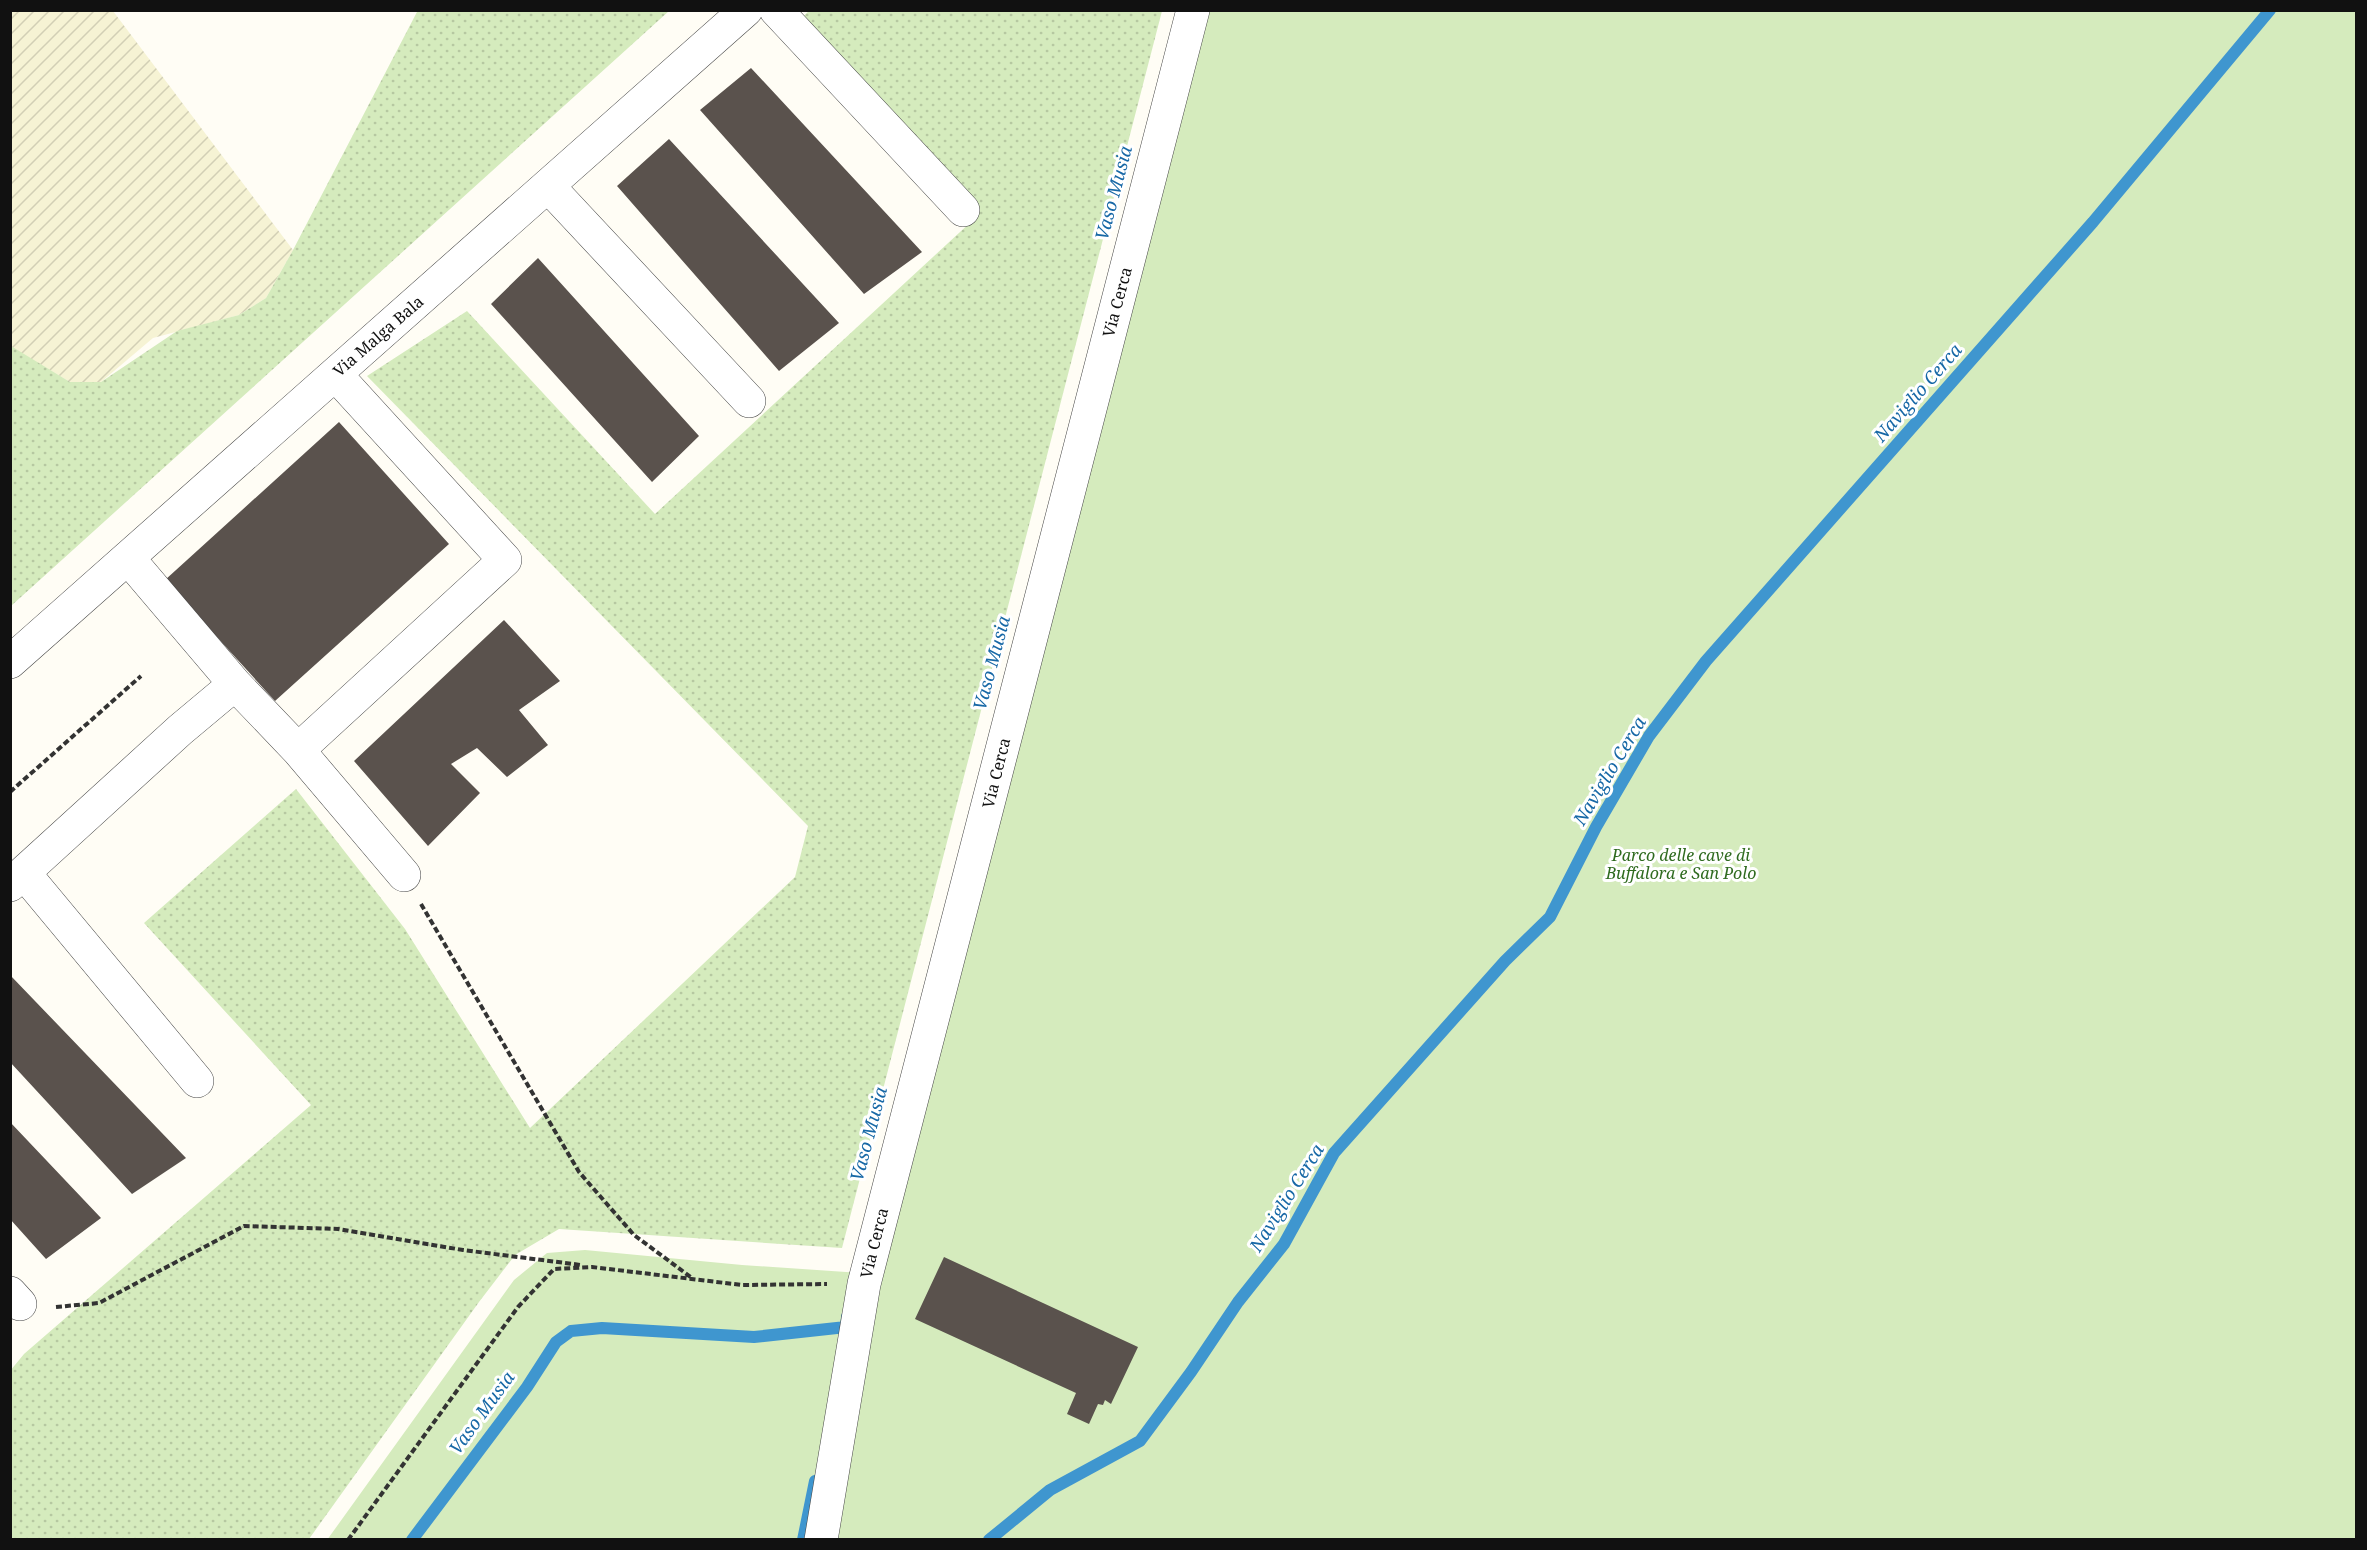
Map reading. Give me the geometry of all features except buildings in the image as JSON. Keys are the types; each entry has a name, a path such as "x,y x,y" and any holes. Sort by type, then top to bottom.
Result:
{"street":[{"name":"Via Malga Bala","path":"10,662 746,10"},
{"path":"776,10 963,210"},
{"name":"Via Cerca","path":"821,1539 864,1284 1193,10"},
{"path":"548,186 749,401"},
{"path":"298,750 505,560 335,374"},
{"path":"128,558 235,684 298,750 404,875"},
{"path":"197,1081 17,879 180,730 235,684"}],"path":[{"path":"10,792 141,676"},
{"path":"404,875 503,1039 579,1172 634,1235 693,1279"},
{"path":"15,1299 44,1309 99,1304 244,1226 338,1229 463,1250 742,1286 836,1284"},
{"path":"348,1539 518,1307 554,1269 592,1267"}],"shaded area":[{"path":"11,11 113,11 293,250 266,298 239,315 153,338 101,382 70,382 11,347"}],"green space":[{"path":"418,10 669,11 11,606 11,346 70,382 101,382 177,331 239,315 266,298"},
{"path":"810,10 1162,11 842,1248 559,1229 515,1255 309,1539 11,1539 10,1371 24,1354 311,1105 144,923 296,789 405,929 530,1128 795,877 808,826 367,376 467,311 655,514 973,220 793,26"},
{"name":"Parco delle cave di Buffalora e San Polo","path":"1207,11 2356,11 2356,1539 327,1540 514,1280 547,1253 585,1250 742,1265 876,1274"}],"waterway":[{"name":"Naviglio Cerca","path":"989,1540 1050,1490 1140,1441 1191,1372 1238,1302 1284,1244 1334,1153 1505,961 1550,917 1596,827 1649,736 1706,661 2093,222 2270,10"},
{"name":"Vaso Musia","path":"412,1540 527,1387 556,1342 571,1331 602,1328 754,1337 846,1327 847,1317"},
{"name":"Vaso Musia","path":"803,1540 815,1481"}]}
